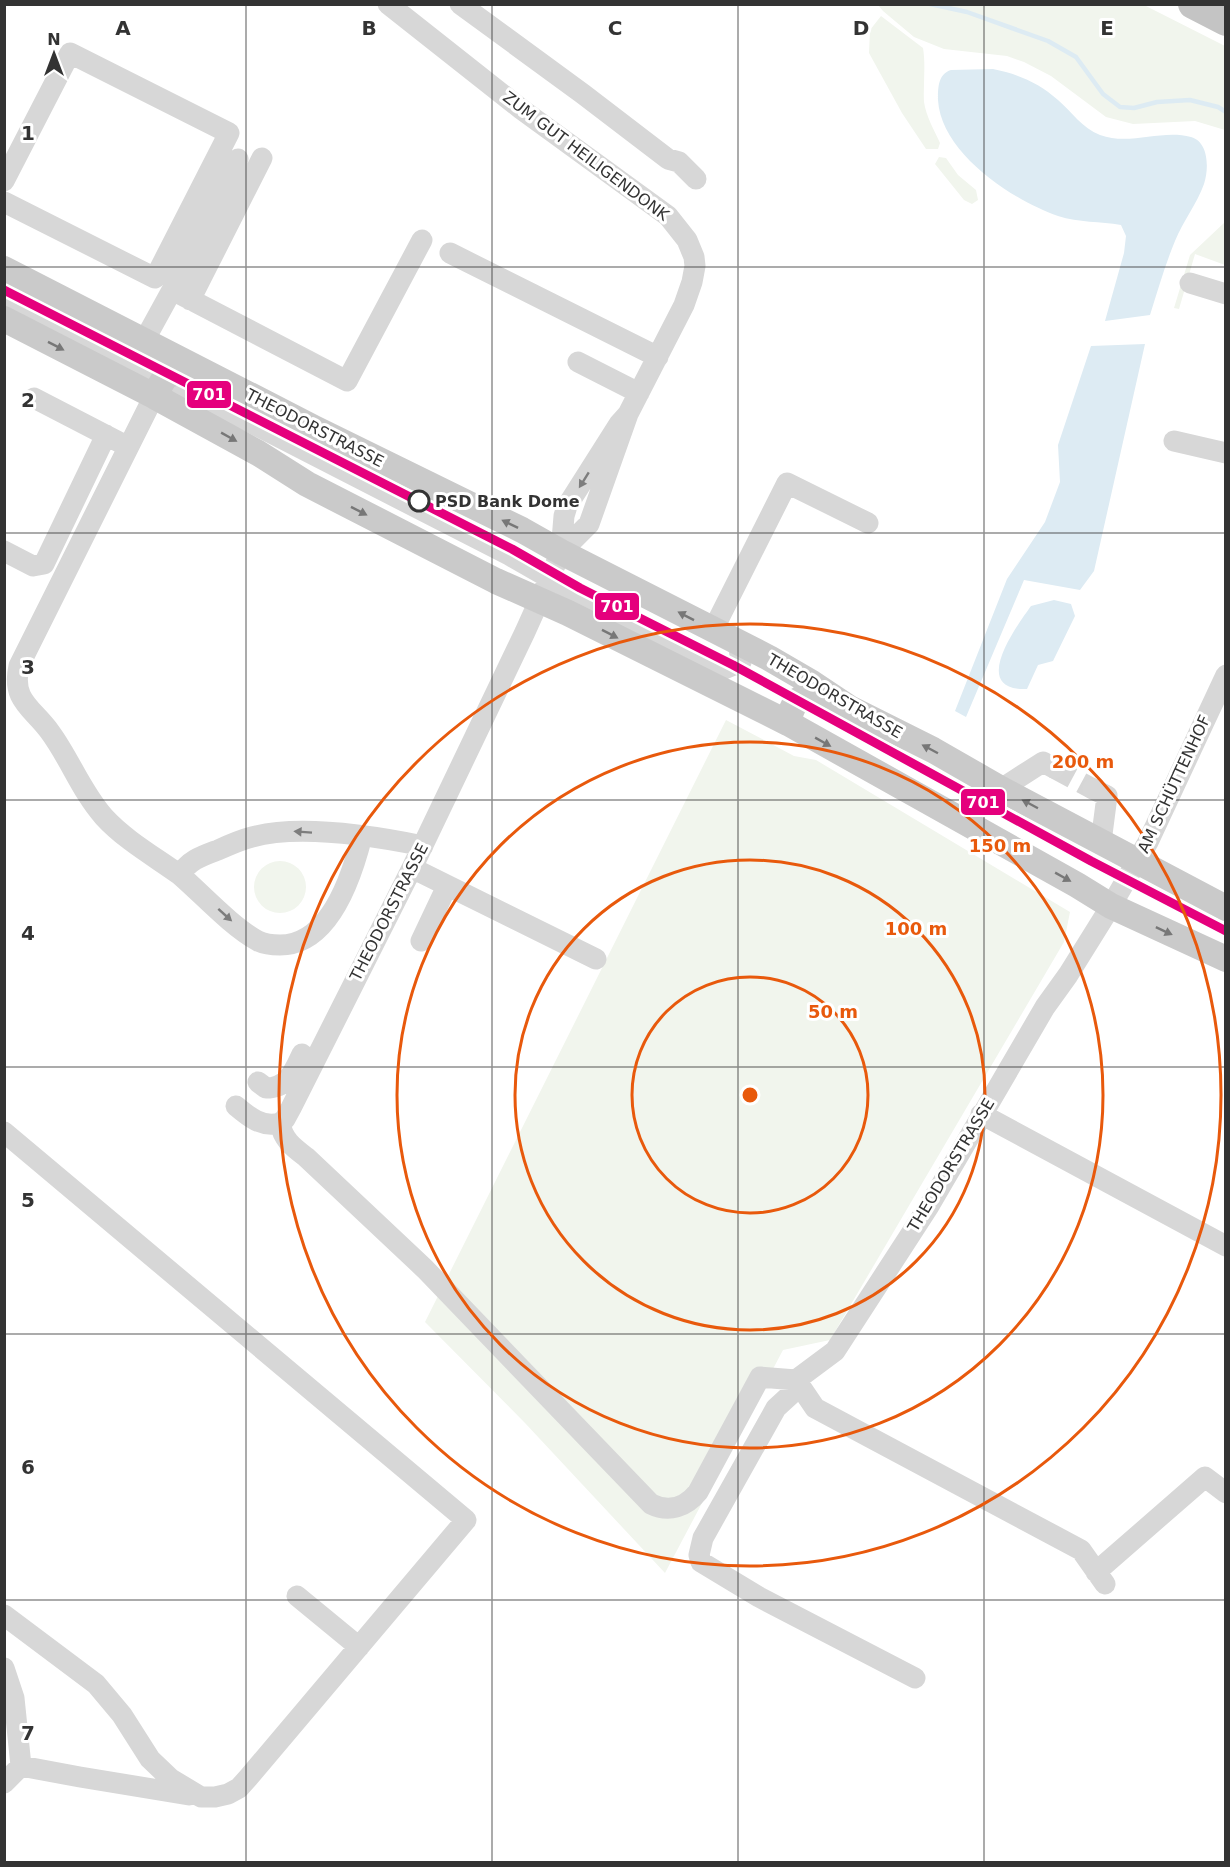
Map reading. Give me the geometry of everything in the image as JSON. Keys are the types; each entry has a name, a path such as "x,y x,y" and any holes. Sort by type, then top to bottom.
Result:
{"highway":[{"path":"1193,4 1226,21"}],"main road":[{"name":"THEODORSTRASSE","path":"4,268 216,378 522,530 713,630 739,652 803,678 851,709 933,750 1101,843 1226,908"},
{"path":"4,319 159,386 307,484 495,581 544,588 568,613 788,723 1111,906 1226,959"},
{"path":"159,386 177,371 193,378 216,378"},
{"path":"788,723 792,705 801,698 812,698 828,705 851,709"}],"street":[{"name":"ZUM GUT HEILIGENDONK","path":"388,4 521,109 668,216 678,227 691,249 695,266 684,305 628,414 589,524 561,552"},
{"path":"460,4 668,159 679,162 696,179"},
{"path":"4,182 70,53 229,133 154,278 4,202"},
{"path":"144,341 181,295 262,158"},
{"path":"181,295 238,159"},
{"path":"181,295 347,381 422,240"},
{"path":"450,253 658,357"},
{"path":"1190,283 1226,294"},
{"path":"4,296 159,386 19,666 20,696 28,709 50,731 85,791 105,818 180,875 242,930 259,941 272,945 294,945 316,932 330,916 354,867 362,836"},
{"path":"578,362 639,393"},
{"path":"34,398 128,446"},
{"path":"4,551 33,566 44,564 106,435"},
{"path":"1174,441 1226,453"},
{"path":"713,630 787,483 868,523"},
{"name":"THEODORSTRASSE","path":"280,1123 288,1113 423,846 525,633 561,552"},
{"path":"544,588 654,634 693,660 710,668 724,669 739,652"},
{"path":"715,687 731,687 741,670 739,652"},
{"name":"AM SCHÜTTENHOF","path":"1137,862 1171,795 1226,675"},
{"path":"1001,789 1052,762"},
{"path":"1100,787 1101,843"},
{"path":"180,875 190,862 254,836 292,831 362,836 423,846"},
{"name":"THEODORSTRASSE","path":"915,1678 759,1597 701,1562 699,1555 703,1538 776,1408 798,1383 835,1351 929,1206 1045,1007 1068,975 1137,862"},
{"path":"412,868 596,959"},
{"path":"421,941 447,886"},
{"path":"258,1082 266,1088 272,1088 288,1080 315,1033 332,1027"},
{"path":"236,1106 258,1122 267,1125 280,1123 288,1143 306,1157 424,1269 651,1504 660,1509 672,1509 692,1500 760,1377 798,1383 815,1408 1081,1550 1100,1578 1205,1477 1226,1493"},
{"path":"981,1114 1226,1246"},
{"path":"4,1132 466,1520 239,1788 228,1794 201,1797 80,1778 21,1766"},
{"path":"297,1596 359,1647"},
{"path":"4,1615 96,1684 122,1715 150,1759 171,1779 201,1797"},
{"path":"4,1668 14,1698 21,1766"},
{"path":"4,1783 21,1766"}],"shaded area":[{"path":"878,5 1144,5 1225,46 1225,130 1195,121 1133,124 1106,117 1051,76 1024,62 1007,56 944,49 914,37"},
{"path":"881,16 923,48 924,102 928,118 940,143 938,149 926,149 902,113 869,53 870,30"},
{"path":"993,69 1036,84 1058,100 1082,124 1100,135 1123,139 1180,135 1191,137 1201,144 1207,164 1204,184 1175,241 1150,315 1105,321 1124,253 1126,236 1121,225 1058,216 1020,199 982,172 965,156 952,138 942,120 938,100 941,78 951,70"},
{"path":"939,157 946,158 958,175 976,190 978,200 972,204 964,200 935,164"},
{"path":"1225,222 1225,265 1195,254 1179,309 1174,308 1190,255"},
{"path":"1145,344 1094,571 1080,590 1024,580 966,717 955,711 1007,579 1045,522 1060,482 1058,445 1091,346"},
{"path":"1054,600 1071,604 1075,616 1053,661 1038,665 1027,689 1010,687 1001,680 999,669 1008,642 1031,606"},
{"path":"726,720 794,756 816,760 1070,912 1064,942 830,1340 783,1350 665,1573 525,1423 425,1322"},
{"path":"280,861 290,863 298,869 304,877 306,887 304,897 298,905 290,911 280,913 270,911 262,905 256,897 254,887 256,877 262,869 270,863"}],"waterway":[{"path":"930,4 967,12 1048,41 1076,57 1103,94 1120,107 1134,108 1157,102 1190,100 1218,107 1226,112"}],"tunnel":[{"path":"1054,768 1093,789"}],"transit line":[{"name":"701","path":"4,290 512,549 580,588 733,665 1091,861 1226,931"}],"place":[{"name":"PSD Bank Dome","path":"419,501"}]}
